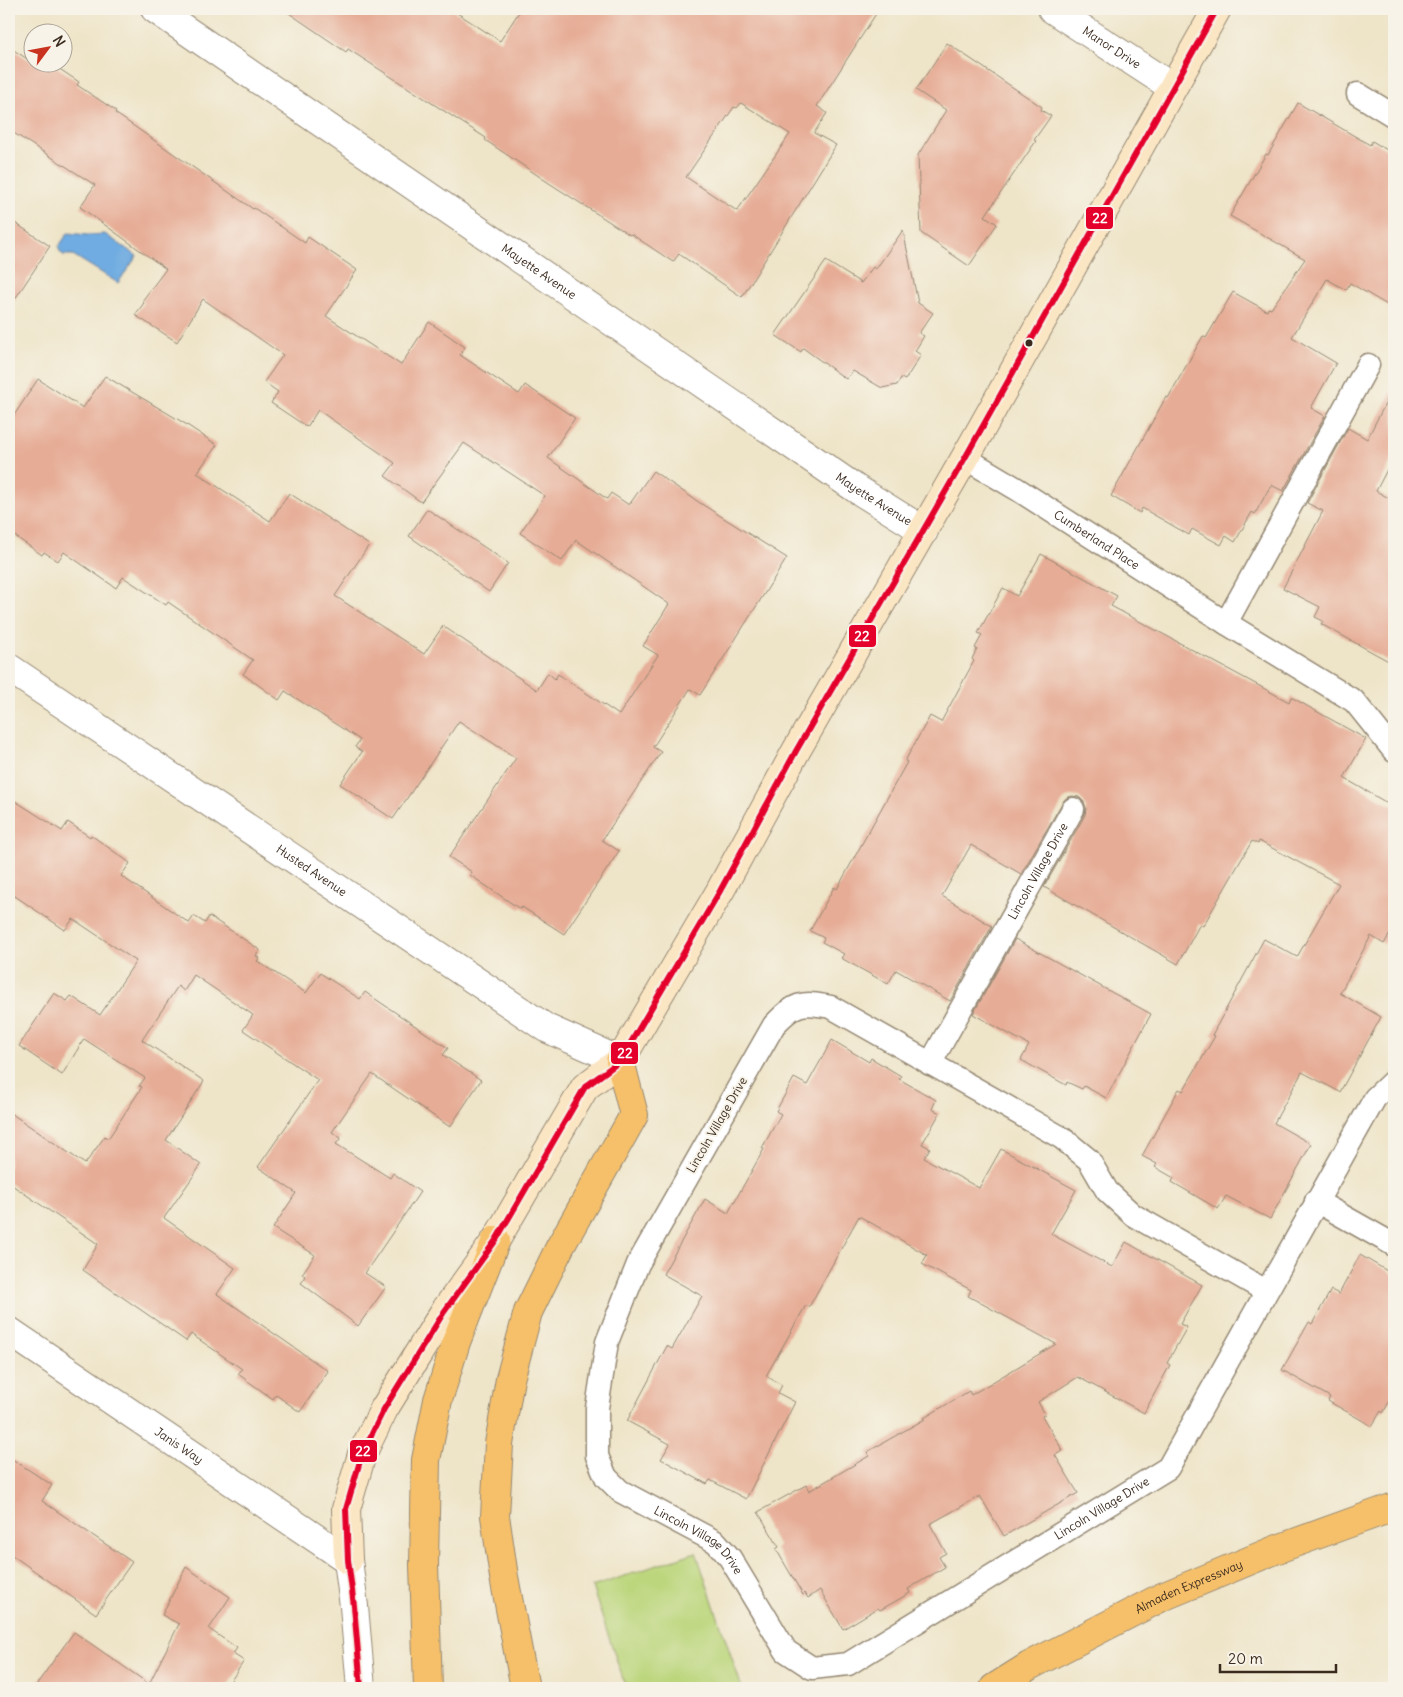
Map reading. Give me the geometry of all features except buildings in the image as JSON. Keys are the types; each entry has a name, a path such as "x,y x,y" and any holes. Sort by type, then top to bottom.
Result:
{"main road":[{"path":"348,1560 346,1508 362,1454 384,1409 444,1312 496,1240 585,1087 620,1061 720,891 796,751 924,532 1217,9"},
{"path":"525,1688 504,1577 495,1516 499,1444 510,1379 528,1312 560,1247 634,1116 620,1061"},
{"path":"428,1688 424,1565 426,1460 438,1400 453,1351 496,1240"},
{"name":"Almaden Expressway","path":"994,1688 1029,1666 1162,1597 1275,1550 1394,1508"}],"street":[{"name":"Mayette Avenue","path":"155,9 855,488 924,532"},
{"name":"Manor Drive","path":"1052,9 1172,87"},
{"name":"Husted Avenue","path":"9,668 546,1028 620,1061"},
{"name":"Janis Way","path":"9,1331 348,1560"},
{"path":"348,1560 361,1688"}],"lane":[{"path":"1358,94 1394,116"},
{"path":"1226,623 1368,365"},
{"name":"Cumberland Place","path":"965,458 1017,489 1226,623 1354,701 1394,751"},
{"name":"Lincoln Village Drive","path":"930,1064 1073,809"},
{"name":"Lincoln Village Drive","path":"1266,1291 1134,1215 1108,1191 1089,1160 1062,1138 831,1007 810,1003 790,1009 774,1025 638,1264 607,1342 598,1408 597,1456 606,1477 620,1491 716,1542 730,1558 786,1651 812,1668 848,1664 1168,1468 1375,1098 1394,1080"},
{"path":"1316,1201 1394,1245"}],"green space":[{"path":"696,1552 742,1688 626,1688 592,1587"}],"water":[{"path":"68,233 105,234 137,256 118,283 73,255 63,255 59,250 59,246"}],"transit line":[{"name":"22","path":"361,1688 348,1560 346,1509 362,1454 384,1409 444,1312 496,1240 585,1087 620,1061 720,891 796,751 965,458 1217,9"}]}
